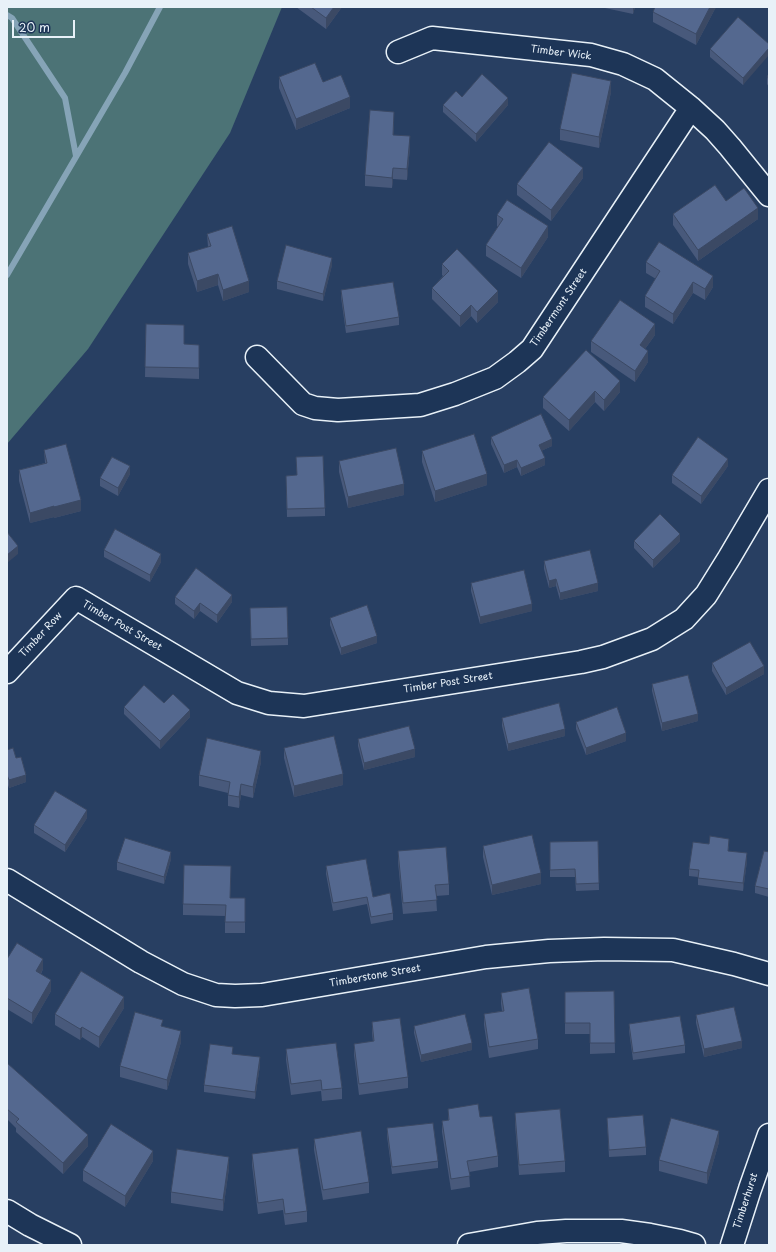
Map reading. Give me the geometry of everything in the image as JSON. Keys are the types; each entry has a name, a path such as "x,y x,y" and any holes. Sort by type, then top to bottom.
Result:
{"street":[{"name":"Timber Wick","path":"398,52 432,38 591,56 623,64 655,79 691,108 730,147 769,195"},
{"name":"Timbermont Street","path":"257,358 303,404 315,408 338,410 420,405 455,394 495,378 517,362 532,348 691,108"},
{"name":"Timber Post Street","path":"76,598 237,693 269,703 304,706 581,662 602,657 652,639 684,619 706,595 730,558 769,490"},
{"name":"Timber Row","path":"7,672 76,598"},
{"name":"Timberstone Street","path":"7,880 142,962 183,984 216,995 262,995 486,957 604,949 673,950 734,964 769,974"},
{"name":"Timberhurst","path":"732,1245 769,1135"},
{"path":"7,1211 30,1225 70,1245"},
{"path":"469,1245 537,1233 566,1231 621,1231 650,1235 694,1245"}],"green space":[{"path":"7,7 282,7 230,133 88,349 7,444"}],"building":[{"path":"311,7 334,7 326,18"},
{"path":"655,7 710,7 696,34 653,12"},
{"path":"738,17 769,44 769,48 743,78 710,49"},
{"path":"315,63 323,82 341,75 350,97 296,119 279,77"},
{"path":"572,73 611,81 599,137 560,129"},
{"path":"482,74 508,98 476,134 443,105 456,91 462,97"},
{"path":"370,110 394,112 393,135 410,136 407,169 393,168 392,178 365,175"},
{"path":"549,142 583,168 551,210 517,184"},
{"path":"715,185 726,201 744,188 758,208 698,250 673,214"},
{"path":"507,200 548,226 521,268 486,245 503,219 497,215"},
{"path":"232,226 249,281 223,290 218,274 197,281 188,253 211,246 207,234"},
{"path":"659,242 713,276 705,289 693,282 673,314 645,296 660,271 646,262"},
{"path":"286,245 332,258 323,294 277,281"},
{"path":"457,249 498,291 477,312 471,305 460,316 432,288 449,271 442,264"},
{"path":"393,282 399,317 346,326 341,290"},
{"path":"620,300 655,324 640,345 648,351 635,371 591,341"},
{"path":"146,324 184,325 184,344 199,345 199,368 145,367"},
{"path":"586,350 620,381 604,400 595,391 569,420 543,397"},
{"path":"541,414 552,439 539,445 545,458 521,468 517,460 504,465 491,437"},
{"path":"474,434 487,474 435,491 422,451"},
{"path":"698,437 728,459 701,496 672,475"},
{"path":"66,444 81,500 30,513 19,470 47,463 44,450"},
{"path":"396,448 404,484 348,497 339,461"},
{"path":"323,456 325,508 287,509 286,476 297,475 296,457"},
{"path":"112,457 130,466 118,488 100,478"},
{"path":"660,514 680,534 653,560 634,541"},
{"path":"115,529 161,554 150,575 104,550"},
{"path":"7,532 18,546 7,555"},
{"path":"590,550 598,583 560,593 556,579 549,581 544,561"},
{"path":"196,568 232,595 217,615 200,603 194,611 175,597"},
{"path":"524,570 532,604 480,617 471,583"},
{"path":"367,605 377,636 341,648 330,618"},
{"path":"287,607 288,638 251,639 250,608"},
{"path":"750,642 764,666 726,688 712,663"},
{"path":"688,675 698,714 662,723 652,684"},
{"path":"144,685 164,703 173,694 190,710 160,741 124,707"},
{"path":"559,703 565,729 508,744 502,718"},
{"path":"617,707 626,733 586,748 576,722"},
{"path":"409,726 415,749 364,763 358,739"},
{"path":"334,736 343,774 294,786 284,748"},
{"path":"207,738 261,751 253,787 241,784 239,797 228,795 230,782 199,775"},
{"path":"13,748 16,758 21,757 26,775 9,780 7,775 7,750"},
{"path":"55,791 87,810 65,845 34,825"},
{"path":"532,835 541,873 492,885 483,846"},
{"path":"710,836 729,839 728,851 747,853 743,883 698,878 699,870 689,869 693,842 709,844"},
{"path":"125,838 171,852 164,877 117,862"},
{"path":"598,841 599,883 576,884 575,869 550,870 550,842"},
{"path":"446,847 449,884 435,885 437,900 403,903 398,851"},
{"path":"764,851 769,852 769,889 755,886"},
{"path":"366,859 373,897 390,893 393,913 371,917 367,897 333,903 326,866"},
{"path":"184,865 231,866 230,898 245,898 245,922 225,922 226,905 183,904"},
{"path":"17,943 43,959 36,971 51,980 32,1013 7,998 7,959"},
{"path":"81,971 124,997 99,1037 82,1027 80,1029 55,1014"},
{"path":"529,988 538,1039 489,1047 484,1014 504,1011 501,993"},
{"path":"614,991 615,1043 590,1043 590,1023 565,1023 565,992"},
{"path":"734,1007 742,1041 704,1049 696,1015"},
{"path":"135,1012 163,1020 161,1026 181,1031 167,1080 120,1066"},
{"path":"465,1014 472,1043 421,1055 414,1026"},
{"path":"680,1016 685,1045 633,1053 629,1024"},
{"path":"400,1018 408,1077 359,1084 354,1044 374,1041 372,1022"},
{"path":"336,1043 342,1088 322,1090 321,1080 291,1084 286,1049"},
{"path":"210,1044 233,1047 232,1054 260,1057 255,1092 204,1085"},
{"path":"7,1063 88,1135 63,1163 16,1122 19,1119 7,1109"},
{"path":"478,1104 480,1117 492,1116 498,1156 467,1161 470,1176 451,1179 442,1121 449,1120 448,1109"},
{"path":"560,1109 565,1161 519,1165 515,1113"},
{"path":"643,1115 646,1147 609,1150 607,1118"},
{"path":"671,1118 719,1131 707,1173 659,1160"},
{"path":"433,1123 438,1161 392,1167 387,1128"},
{"path":"111,1124 153,1151 125,1196 83,1170"},
{"path":"361,1131 369,1182 323,1190 314,1139"},
{"path":"298,1148 307,1211 285,1214 283,1199 258,1203 252,1154"},
{"path":"177,1149 229,1157 223,1200 171,1192"}],"waterway":[{"path":"7,275 125,73 160,7"},
{"path":"7,15 12,18 65,98 76,156"}]}
